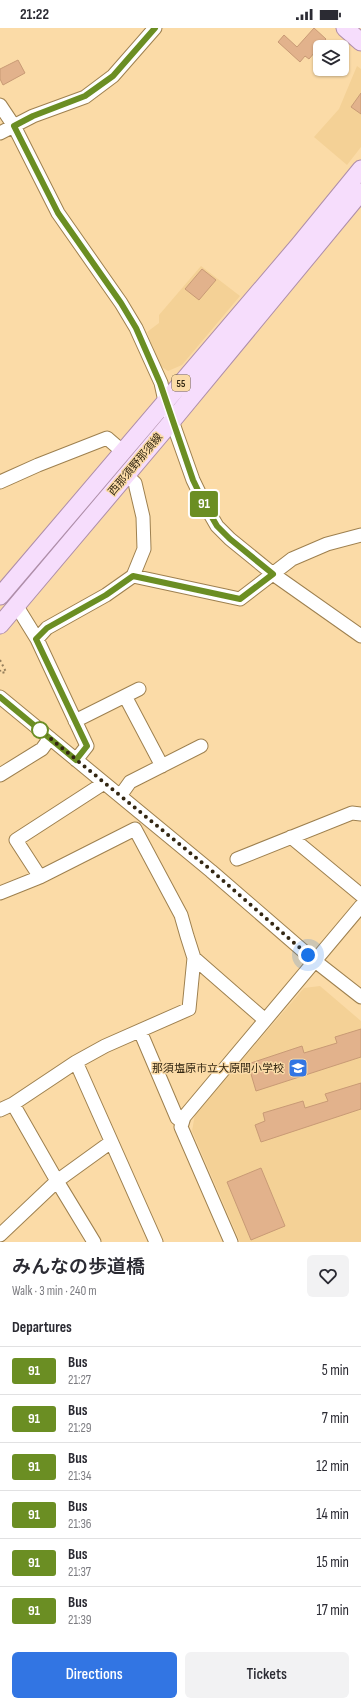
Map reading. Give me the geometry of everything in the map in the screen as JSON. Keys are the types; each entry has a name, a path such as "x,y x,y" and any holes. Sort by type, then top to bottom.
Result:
{"main road":[{"path":"345,28 361,42"},
{"name":"西那須野那須線","path":"0,596 361,169"},
{"name":"西那須野那須線","path":"0,624 172,421 361,192"}],"street":[{"path":"0,133 33,116 85,96 113,76 155,28"},
{"path":"0,106 14,126 58,213 121,303 136,328 160,383 193,480 217,526 230,539 273,574 361,636"},
{"path":"0,482 38,465 107,438 122,451"},
{"path":"36,639 47,628 106,595 133,576 144,549 143,517 135,484 126,475"},
{"path":"133,576 240,599 292,559 327,544 361,535"},
{"path":"16,605 36,639 87,746 76,760"},
{"path":"75,721 139,689"},
{"path":"126,696 162,766"},
{"path":"0,697 104,784 211,870 315,961 361,997"},
{"path":"0,775 42,748 50,738"},
{"path":"120,796 130,782 201,746"},
{"path":"40,877 16,840 104,784"},
{"path":"237,860 352,812 361,814"},
{"path":"0,892 40,877 135,829 181,915 194,958 189,1009 105,1046 76,1062 13,1104 0,1110"},
{"path":"290,837 361,895"},
{"path":"231,1242 181,1127 182,1122 184,1117 361,906"},
{"path":"194,958 265,1020"},
{"path":"140,1031 177,1118 182,1122"},
{"path":"76,1062 156,1242"},
{"path":"13,1104 88,1239"},
{"path":"0,1235 57,1181 111,1142"}],"path":[{"path":"0,660 6,672 2,673 0,670"}],"shaded area":[{"path":"357,66 361,69 361,147 347,165 314,137 339,109"},
{"path":"201,266 240,296 182,365 168,371 159,365 147,332 159,323 159,315"},
{"name":"那須塩原市立大原間小学校","path":"320,986 361,1021 361,1242 240,1242 192,1131 195,1114 304,988"}],"building":[{"path":"314,28 326,39 313,40 313,54 309,59 305,56 300,62 278,42 284,35 297,47"},
{"path":"18,60 25,73 3,85 0,79 0,69"},
{"path":"361,93 361,114 351,107"},
{"path":"202,269 216,280 199,300 185,289"},
{"path":"361,1029 361,1057 256,1091 248,1064 302,1046 304,1053 337,1043 335,1037"},
{"path":"361,1083 361,1109 261,1142 255,1125 265,1121 263,1113 303,1101 305,1108 328,1101 325,1094"},
{"path":"261,1168 285,1226 251,1240 227,1182"}],"bus line":[{"name":"91","path":"0,697 76,760 87,746 36,639 47,628 106,595 133,576 200,592 240,599 273,574 230,539 217,526 206,507 193,480 160,383 136,328 121,303 58,213 14,126 33,116 85,96 113,76 155,28"}],"place":[{"name":"那須塩原市立大原間小学校","path":"298,1068"}],"route":[{"path":"40,730 104,784 211,870 308,955"}]}
